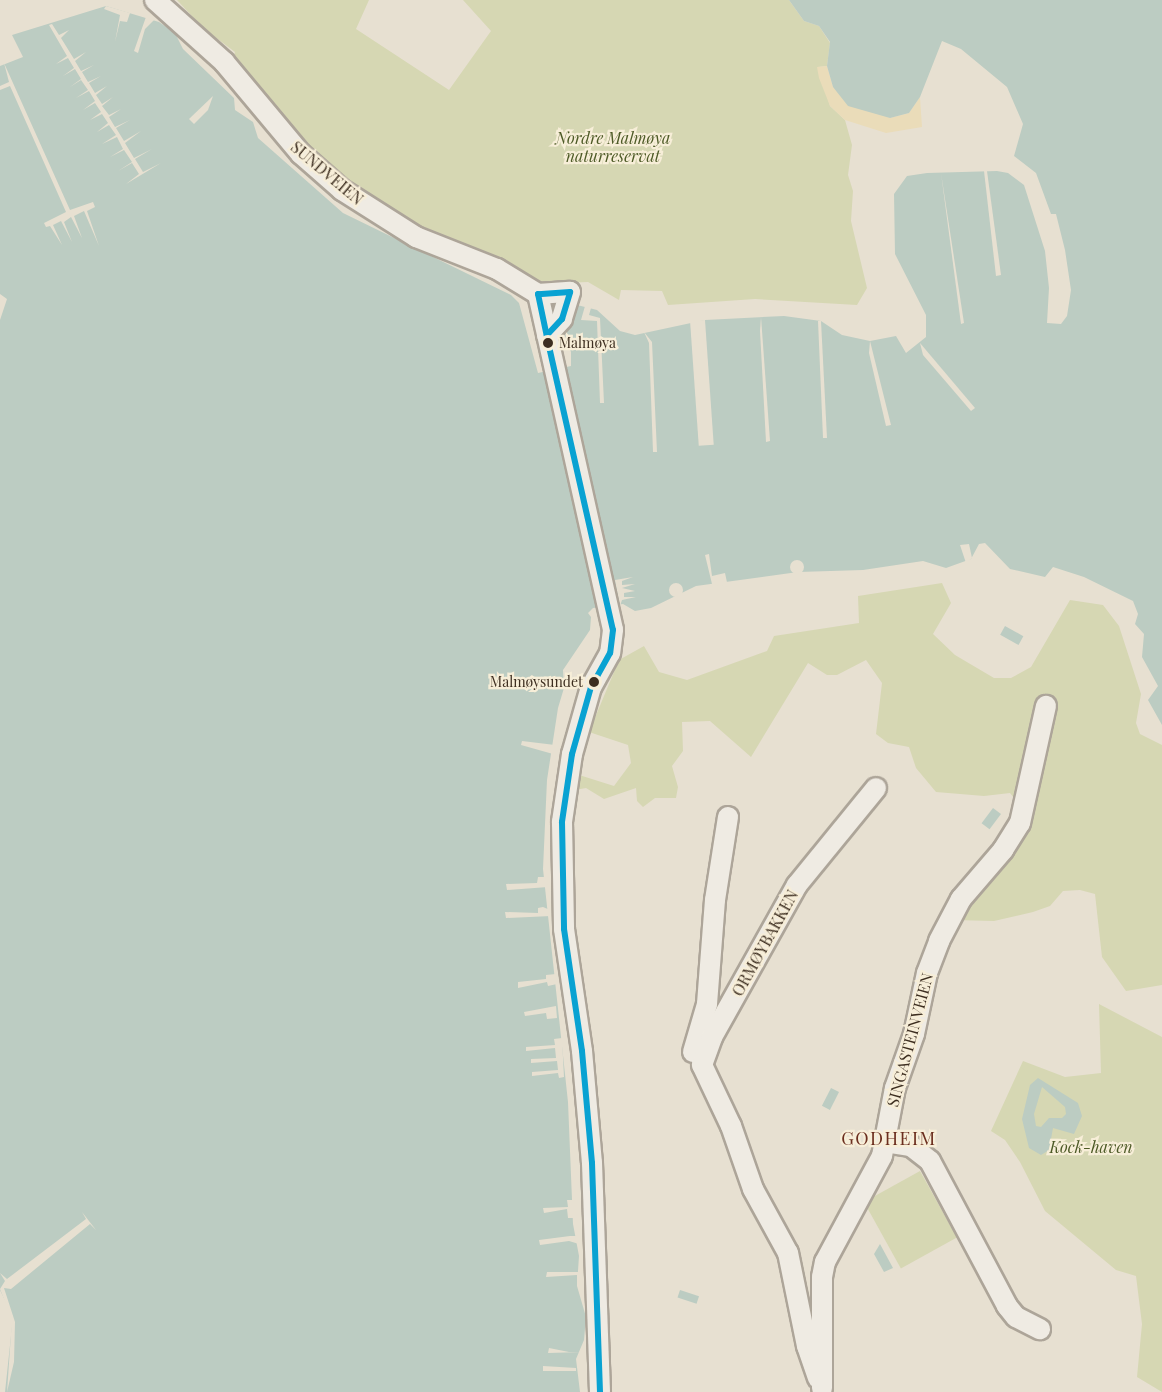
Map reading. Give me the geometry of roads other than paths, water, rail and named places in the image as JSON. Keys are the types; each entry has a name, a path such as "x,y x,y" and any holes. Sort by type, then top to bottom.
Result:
{"street":[{"name":"SUNDVEIEN","path":"155,0 207,46 301,154 342,190 416,237 497,269 538,294"},
{"path":"547,335 562,319 570,292 538,294 554,370 610,615 612,645 586,701 572,754 562,822 564,929 582,1051 592,1163 600,1392"},
{"name":"SINGASTEINVEIEN","path":"823,1390 822,1277 839,1233 882,1156 895,1088 914,1034 927,973 961,899 1018,828 1046,706"},
{"name":"ORMØYBAKKEN","path":"823,1390 807,1346 791,1260 753,1189 725,1113 702,1065 712,1037 797,885 876,788"},
{"name":"ORMØYBAKKEN","path":"725,1113 701,1090 690,1060 707,1004 715,900 728,817"},
{"path":"885,1142 911,1146 930,1161 1007,1306 1016,1317 1040,1329"}],"place":[{"name":"Malmøya","path":"548,343"},
{"name":"Malmøysundet","path":"594,682"}],"district":[{"name":"GODHEIM","path":"889,1138"}],"park label":[{"name":"Nordre Malmøya naturreservat","path":"613,147"},
{"name":"Kock-haven","path":"1091,1147"}]}
